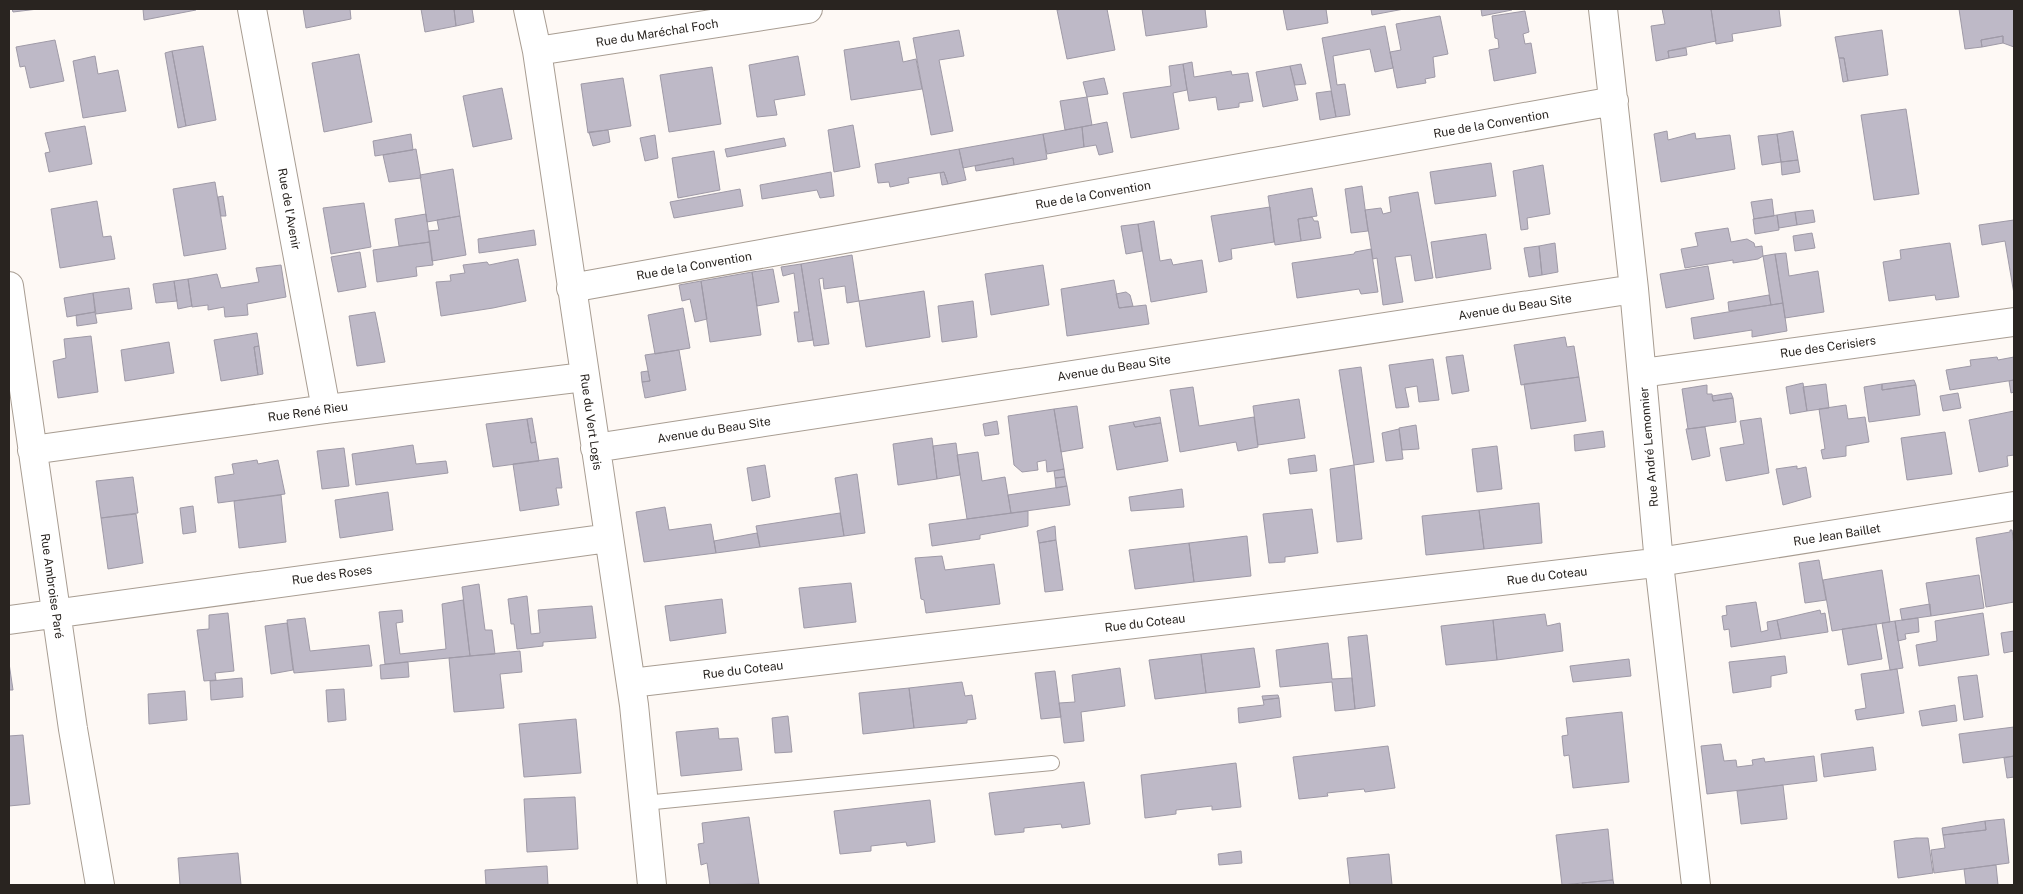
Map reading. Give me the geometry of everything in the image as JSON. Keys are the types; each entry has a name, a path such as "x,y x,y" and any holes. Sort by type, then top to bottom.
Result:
{"street":[{"name":"Rue de l'Avenir","path":"252,9 326,409"},
{"name":"Rue du Vert Logis","path":"528,9 537,51 631,683 652,885"},
{"name":"Rue du Maréchal Foch","path":"537,51 808,9"},
{"name":"Rue André Lemonnier","path":"1603,9 1634,289 1659,563 1696,885"},
{"name":"Rue de la Convention","path":"571,288 1614,102"},
{"name":"Rue Ambroise Paré","path":"9,286 56,613 100,885"},
{"name":"Avenue du Beau Site","path":"595,448 1634,289"},
{"name":"Rue des Cerisiers","path":"1642,373 2014,322"},
{"name":"Rue René Rieu","path":"32,450 326,409 584,377"},
{"name":"Rue Jean Baillet","path":"1659,563 2014,506"},
{"name":"Rue des Roses","path":"9,620 609,538"},
{"name":"Rue du Coteau","path":"631,683 1659,563"}],"lane":[{"path":"644,803 1052,763"}],"building":[{"path":"12,9 38,9 13,12"},
{"path":"143,9 196,9 196,10 144,20"},
{"path":"303,9 350,9 351,19 306,28"},
{"path":"421,9 454,9 456,26 425,32"},
{"path":"454,9 472,9 474,22 456,26"},
{"path":"1107,9 1115,50 1067,59 1057,10"},
{"path":"1142,9 1205,9 1207,27 1146,36"},
{"path":"1283,9 1326,9 1328,23 1287,30"},
{"path":"1371,9 1404,9 1372,15"},
{"path":"1481,9 1512,9 1512,10 1482,16"},
{"path":"1662,9 1711,9 1716,41 1668,51 1669,58 1656,61 1651,26 1665,24"},
{"path":"1711,9 1779,9 1781,26 1732,34 1733,41 1716,44"},
{"path":"1959,9 2014,9 2014,47 2003,43 2003,36 1981,40 1982,47 1965,49"},
{"path":"1525,11 1529,32 1523,34 1525,44 1531,43 1536,73 1494,81 1489,50 1499,48 1498,39 1495,38 1492,16"},
{"path":"1440,16 1448,54 1433,57 1435,77 1425,79 1426,83 1397,88 1390,52 1401,50 1396,24"},
{"path":"1385,26 1393,68 1375,72 1370,49 1333,56 1337,85 1345,84 1350,115 1336,117 1322,38"},
{"path":"959,30 964,56 939,60 953,131 931,135 913,38"},
{"path":"1882,30 1888,75 1848,81 1844,58 1839,58 1835,37"},
{"path":"2003,36 2003,43 1982,47 1981,40"},
{"path":"55,40 64,81 30,88 25,66 20,67 16,47"},
{"path":"899,41 903,62 916,59 922,89 851,100 844,50"},
{"path":"203,46 216,120 186,126 172,51"},
{"path":"1686,48 1687,55 1669,58 1668,51"},
{"path":"172,51 186,126 178,128 165,53"},
{"path":"359,54 372,122 324,132 312,63"},
{"path":"95,56 98,74 118,70 126,111 83,118 73,61"},
{"path":"798,56 805,95 774,100 777,115 757,117 749,65"},
{"path":"1839,58 1844,58 1848,81 1843,82"},
{"path":"1192,62 1194,77 1231,71 1232,75 1248,73 1253,101 1239,103 1239,107 1218,110 1216,97 1189,101 1183,64"},
{"path":"1183,64 1187,90 1173,93 1179,129 1131,138 1123,93 1171,86 1169,66"},
{"path":"1301,64 1306,84 1295,85 1290,66"},
{"path":"1290,66 1298,100 1263,107 1256,72"},
{"path":"712,67 721,124 669,132 660,75"},
{"path":"623,78 631,126 588,133 581,84"},
{"path":"1104,78 1108,94 1087,97 1083,82"},
{"path":"502,88 512,139 473,147 463,96"},
{"path":"1331,91 1336,117 1320,120 1316,93"},
{"path":"1087,97 1092,125 1065,130 1060,101"},
{"path":"1906,109 1919,194 1874,200 1861,115"},
{"path":"1107,122 1113,152 1099,155 1096,145 1084,147 1082,127"},
{"path":"853,125 860,167 834,172 828,130"},
{"path":"85,126 92,164 49,172 45,153 50,152 45,133"},
{"path":"1082,127 1084,147 1047,154 1043,134"},
{"path":"608,130 610,142 593,146 589,132"},
{"path":"1667,131 1668,140 1695,133 1696,139 1730,135 1735,169 1661,182 1654,134"},
{"path":"1793,131 1798,160 1781,162 1777,134"},
{"path":"411,134 413,150 375,156 373,141"},
{"path":"1043,134 1047,159 1014,165 1013,158 963,168 959,149"},
{"path":"1777,134 1781,162 1762,165 1758,136"},
{"path":"655,135 658,158 645,161 640,138"},
{"path":"784,138 786,146 727,157 725,149"},
{"path":"416,149 421,178 389,182 383,155"},
{"path":"959,149 966,180 948,184 944,172 908,178 909,183 890,187 889,182 878,183 875,164"},
{"path":"714,151 720,190 678,198 672,158"},
{"path":"1013,158 1014,165 976,171 975,166"},
{"path":"1798,160 1800,172 1782,175 1781,162"},
{"path":"1491,163 1496,196 1435,204 1430,172"},
{"path":"1543,165 1550,214 1527,218 1528,229 1521,230 1513,171"},
{"path":"453,169 460,216 427,222 420,175"},
{"path":"831,172 834,196 820,198 817,190 762,199 760,185"},
{"path":"944,172 948,184 942,185 940,173"},
{"path":"215,182 226,249 184,256 173,189"},
{"path":"1362,186 1368,231 1351,233 1345,189"},
{"path":"1312,188 1317,216 1298,219 1301,241 1275,245 1268,196"},
{"path":"740,189 743,206 674,218 670,202"},
{"path":"1418,192 1433,278 1415,281 1411,255 1395,257 1403,302 1383,305 1377,258 1373,259 1365,210 1381,208 1383,214 1391,212 1389,197"},
{"path":"223,196 226,216 221,216 218,197"},
{"path":"1772,199 1774,216 1754,219 1751,202"},
{"path":"97,201 103,237 111,236 115,259 60,268 51,209"},
{"path":"364,203 371,247 331,254 323,208"},
{"path":"1270,207 1274,242 1231,249 1232,259 1219,262 1211,216"},
{"path":"1813,210 1815,222 1797,225 1795,212"},
{"path":"1795,212 1797,225 1779,228 1777,215"},
{"path":"426,214 430,242 399,246 395,219"},
{"path":"1777,215 1779,230 1755,234 1753,219"},
{"path":"460,216 466,255 432,261 428,231 439,230 437,220"},
{"path":"1312,217 1314,221 1318,221 1321,238 1301,241 1298,219"},
{"path":"2014,220 2014,294 2005,241 1982,245 1979,225"},
{"path":"1154,221 1160,261 1171,259 1173,265 1202,260 1207,292 1151,302 1138,224"},
{"path":"1138,224 1142,251 1126,254 1121,226"},
{"path":"1728,228 1731,242 1747,239 1754,243 1755,247 1762,246 1763,256 1758,259 1733,263 1733,260 1685,268 1681,249 1698,246 1695,233"},
{"path":"534,230 536,245 479,253 478,239"},
{"path":"1812,233 1815,248 1795,251 1793,236"},
{"path":"1486,234 1491,269 1436,278 1431,242"},
{"path":"430,242 433,265 416,267 417,276 377,282 373,250"},
{"path":"1555,243 1558,272 1542,275 1539,246"},
{"path":"1950,243 1959,297 1936,300 1935,295 1889,301 1883,262 1901,259 1900,250"},
{"path":"1539,246 1542,275 1529,277 1524,248"},
{"path":"1371,249 1378,292 1361,294 1359,289 1297,298 1292,263 1354,254 1355,252"},
{"path":"360,252 366,287 338,292 331,257"},
{"path":"1786,253 1789,276 1818,271 1824,312 1785,318 1775,254"},
{"path":"1775,254 1783,303 1771,305 1763,256"},
{"path":"852,255 859,301 847,303 845,286 824,289 823,278 819,279 829,344 814,346 801,264"},
{"path":"518,259 526,301 441,316 436,282 451,281 450,275 465,273 463,265 487,262 489,265"},
{"path":"801,264 813,340 798,342 794,312 799,312 794,273 783,276 781,267"},
{"path":"281,265 286,297 247,304 248,315 225,317 224,307 208,310 208,305 192,307 188,279 217,274 221,288 259,282 256,268"},
{"path":"1043,265 1049,305 991,315 985,274"},
{"path":"1708,266 1714,299 1666,308 1660,274"},
{"path":"773,269 779,302 757,306 752,272"},
{"path":"752,272 761,335 710,342 701,281"},
{"path":"188,279 192,306 178,309 174,281"},
{"path":"1114,280 1119,308 1146,305 1149,324 1067,336 1061,289"},
{"path":"174,281 177,301 156,303 153,284"},
{"path":"701,281 707,319 695,322 690,299 682,301 679,285"},
{"path":"129,288 132,309 96,314 93,293"},
{"path":"924,291 930,337 866,347 859,301"},
{"path":"1126,292 1130,295 1133,306 1119,308 1116,294"},
{"path":"93,293 95,312 67,317 64,298"},
{"path":"1769,295 1771,305 1729,311 1728,302"},
{"path":"973,301 977,337 942,342 938,306"},
{"path":"1783,303 1787,331 1752,337 1752,330 1694,339 1691,318"},
{"path":"683,308 690,348 655,354 648,315"},
{"path":"95,312 97,323 77,326 76,315"},
{"path":"375,312 385,362 357,366 349,316"},
{"path":"257,333 259,346 254,347 258,375 221,381 214,340"},
{"path":"91,336 98,392 58,398 53,361 66,358 64,339"},
{"path":"1565,337 1567,347 1574,346 1579,377 1521,385 1514,345"},
{"path":"169,342 174,373 125,381 121,350"},
{"path":"259,346 263,374 258,375 254,347"},
{"path":"679,350 686,390 645,398 642,382 650,381 645,355"},
{"path":"1463,355 1469,391 1452,394 1446,357"},
{"path":"1997,357 1998,360 2014,357 2014,380 1950,390 1946,370 1971,366 1970,360"},
{"path":"1433,359 1439,400 1419,402 1417,386 1405,388 1409,407 1396,408 1389,365"},
{"path":"1361,367 1374,462 1354,465 1339,370"},
{"path":"648,371 650,381 642,382 641,372"},
{"path":"1579,377 1586,421 1531,429 1524,384"},
{"path":"1914,380 1916,385 1882,390 1882,384"},
{"path":"2014,380 2014,392 2011,393 2009,381"},
{"path":"1803,383 1807,411 1790,414 1786,387"},
{"path":"1826,384 1829,408 1807,411 1803,387"},
{"path":"1882,384 1882,390 1916,385 1920,415 1869,422 1864,387"},
{"path":"1707,385 1707,394 1712,394 1713,401 1733,398 1736,422 1688,429 1682,389"},
{"path":"1193,387 1199,426 1254,417 1258,447 1238,451 1236,442 1180,452 1170,390"},
{"path":"1731,393 1733,398 1713,401 1712,396"},
{"path":"1958,393 1961,408 1943,411 1940,396"},
{"path":"1299,399 1305,438 1258,445 1253,406"},
{"path":"1846,405 1848,419 1865,417 1869,442 1846,446 1846,456 1823,459 1821,450 1825,449 1819,409"},
{"path":"1077,406 1083,448 1061,452 1054,409"},
{"path":"1054,409 1064,469 1047,472 1046,460 1037,462 1038,470 1022,472 1014,465 1008,416"},
{"path":"2014,411 2014,455 2007,456 2008,466 1979,472 1969,420"},
{"path":"1160,417 1161,423 1135,427 1133,422"},
{"path":"532,418 536,442 531,443 527,419"},
{"path":"1761,418 1769,473 1726,481 1720,448 1744,444 1740,421"},
{"path":"527,419 531,443 536,442 539,461 493,467 486,424"},
{"path":"997,421 999,434 985,436 983,424"},
{"path":"1133,422 1135,427 1161,423 1168,461 1117,470 1109,426"},
{"path":"1416,425 1419,449 1402,450 1399,428"},
{"path":"1705,427 1710,456 1692,460 1686,429"},
{"path":"1399,429 1403,459 1386,461 1382,433"},
{"path":"1603,431 1605,447 1575,451 1574,435"},
{"path":"1945,432 1952,474 1907,480 1901,438"},
{"path":"932,438 937,479 898,485 893,444"},
{"path":"956,443 960,475 937,479 933,446"},
{"path":"413,445 416,464 446,461 448,473 356,485 352,454"},
{"path":"1497,446 1502,489 1477,492 1472,449"},
{"path":"344,448 349,486 322,489 317,451"},
{"path":"978,452 982,481 1005,477 1011,513 967,519 957,455"},
{"path":"1315,455 1317,471 1290,474 1288,459"},
{"path":"558,458 562,488 556,488 559,505 520,511 513,464"},
{"path":"257,460 258,464 278,460 285,494 218,503 215,477 234,474 232,464"},
{"path":"765,465 770,497 752,501 747,468"},
{"path":"1354,465 1362,539 1337,542 1330,469"},
{"path":"1797,466 1797,469 1806,467 1811,497 1783,505 1776,469"},
{"path":"1064,469 1065,477 1055,478 1054,471"},
{"path":"857,474 865,533 844,536 835,478"},
{"path":"133,477 138,513 101,518 96,481"},
{"path":"1065,477 1067,486 1056,488 1055,478"},
{"path":"1067,486 1070,505 1011,513 1008,495"},
{"path":"1182,489 1184,507 1131,511 1129,497"},
{"path":"388,492 393,530 340,538 335,500"},
{"path":"281,495 286,542 239,548 234,501"},
{"path":"1539,503 1542,543 1484,549 1479,510"},
{"path":"193,506 196,532 183,534 180,508"},
{"path":"665,507 669,530 711,524 716,553 644,562 636,512"},
{"path":"1312,509 1318,553 1285,557 1285,562 1269,563 1263,514"},
{"path":"1479,510 1484,549 1426,555 1422,516"},
{"path":"1028,511 1028,526 980,535 980,539 932,546 929,524"},
{"path":"840,513 844,536 760,547 756,526"},
{"path":"136,514 143,563 108,569 101,518"},
{"path":"1055,526 1056,540 1039,543 1037,531"},
{"path":"2012,530 2014,545 2014,602 1986,607 1976,538 2010,532"},
{"path":"757,533 760,547 716,553 714,541"},
{"path":"1247,536 1251,576 1194,582 1189,543"},
{"path":"1056,540 1063,590 1045,592 1039,543"},
{"path":"1189,543 1194,582 1135,589 1129,550"},
{"path":"942,556 945,570 994,564 1000,604 926,613 924,600 921,599 915,558"},
{"path":"1819,560 1826,600 1805,603 1799,563"},
{"path":"1882,570 1890,622 1832,631 1823,580"},
{"path":"1979,575 1984,608 1931,616 1926,583"},
{"path":"851,583 856,622 804,628 799,588"},
{"path":"479,584 485,630 492,630 495,654 470,656 462,587"},
{"path":"527,596 531,634 540,633 538,610 592,606 596,638 543,642 543,646 517,649 508,599"},
{"path":"722,599 726,633 670,641 665,606"},
{"path":"463,600 470,656 385,664 379,612 402,610 403,622 396,623 400,654 446,649 442,604"},
{"path":"1756,602 1761,632 1768,630 1767,622 1777,620 1781,639 1731,647 1729,629 1724,630 1722,616 1727,615 1726,606"},
{"path":"1930,604 1931,616 1902,620 1900,609"},
{"path":"1820,610 1821,614 1825,613 1828,632 1781,639 1777,620"},
{"path":"228,613 234,671 215,673 216,680 204,681 197,630 209,629 209,615"},
{"path":"1983,613 1989,655 1919,666 1916,645 1937,641 1935,621"},
{"path":"1545,614 1547,626 1560,623 1563,651 1497,660 1493,620"},
{"path":"305,618 310,651 369,645 372,666 294,673 287,620"},
{"path":"1918,618 1919,632 1905,634 1906,639 1898,641 1895,621"},
{"path":"1493,620 1497,660 1446,665 1441,626"},
{"path":"1895,621 1903,668 1890,670 1882,623"},
{"path":"287,623 293,670 271,674 265,626"},
{"path":"1876,624 1882,659 1848,665 1842,629"},
{"path":"2014,631 2014,651 2004,653 2001,633"},
{"path":"1367,635 1375,706 1355,709 1348,637"},
{"path":"1328,643 1332,679 1352,678 1355,709 1335,711 1332,682 1280,687 1276,650"},
{"path":"1254,648 1260,687 1206,693 1201,654"},
{"path":"520,651 522,672 500,674 504,708 454,712 449,658"},
{"path":"1201,654 1206,693 1155,699 1149,660"},
{"path":"1785,656 1787,673 1771,676 1771,687 1733,693 1729,662"},
{"path":"1629,659 1631,676 1573,682 1570,666"},
{"path":"408,662 409,677 381,679 380,665"},
{"path":"9,663 13,690 9,690"},
{"path":"1120,668 1125,706 1081,712 1084,741 1064,743 1059,703 1075,702 1072,675"},
{"path":"1897,669 1904,713 1857,720 1855,710 1866,708 1861,674"},
{"path":"1055,671 1061,717 1041,719 1035,673"},
{"path":"1977,675 1983,717 1964,720 1958,677"},
{"path":"242,678 243,697 211,700 210,681"},
{"path":"962,682 965,696 972,695 976,719 967,720 967,723 914,728 909,688"},
{"path":"909,688 914,728 863,734 859,693"},
{"path":"344,689 346,720 328,722 326,690"},
{"path":"185,691 187,720 149,724 148,694"},
{"path":"1278,695 1279,698 1263,700 1262,696"},
{"path":"1279,698 1281,717 1239,723 1238,708 1264,705 1263,700"},
{"path":"1955,705 1957,721 1922,726 1919,711"},
{"path":"1622,712 1629,782 1573,788 1569,755 1564,756 1562,736 1568,735 1566,718"},
{"path":"788,716 792,752 775,753 772,718"},
{"path":"576,719 581,773 524,777 519,724"},
{"path":"2014,727 2014,756 1963,763 1959,734"},
{"path":"718,728 719,739 738,738 742,770 681,776 676,732"},
{"path":"23,735 30,804 9,806 9,736"},
{"path":"1721,744 1724,761 1736,760 1737,767 1753,765 1752,760 1764,758 1765,762 1814,756 1817,781 1707,794 1701,746"},
{"path":"1388,746 1395,788 1365,792 1364,789 1327,793 1328,796 1299,799 1293,757"},
{"path":"1873,747 1876,770 1824,777 1821,754"},
{"path":"2014,756 2014,777 2007,778 2004,758"},
{"path":"1236,763 1241,807 1212,810 1212,806 1176,810 1176,814 1145,818 1141,775"},
{"path":"1084,782 1090,824 1062,828 1061,824 1024,828 1024,832 995,835 989,793"},
{"path":"1783,785 1787,819 1741,824 1737,791"},
{"path":"575,797 578,849 527,852 524,799"},
{"path":"930,800 935,842 907,846 906,842 871,846 871,851 840,854 834,811"},
{"path":"749,817 759,884 710,885 707,863 701,865 698,844 704,843 702,823"},
{"path":"2004,819 2009,863 1934,873 1931,850 1945,848 1943,835 1986,830 1985,821"},
{"path":"1985,821 1986,830 1943,835 1942,828"},
{"path":"1608,829 1613,880 1562,885 1556,835"},
{"path":"1928,838 1933,873 1898,878 1894,841"},
{"path":"1241,851 1242,863 1219,865 1218,854"},
{"path":"238,853 241,885 180,885 178,858"},
{"path":"1389,854 1392,885 1350,885 1347,858"},
{"path":"1996,865 1998,885 1966,885 1964,869"},
{"path":"547,866 548,885 486,885 485,870"},
{"path":"1613,880 1614,885 1582,885 1582,883"}]}
